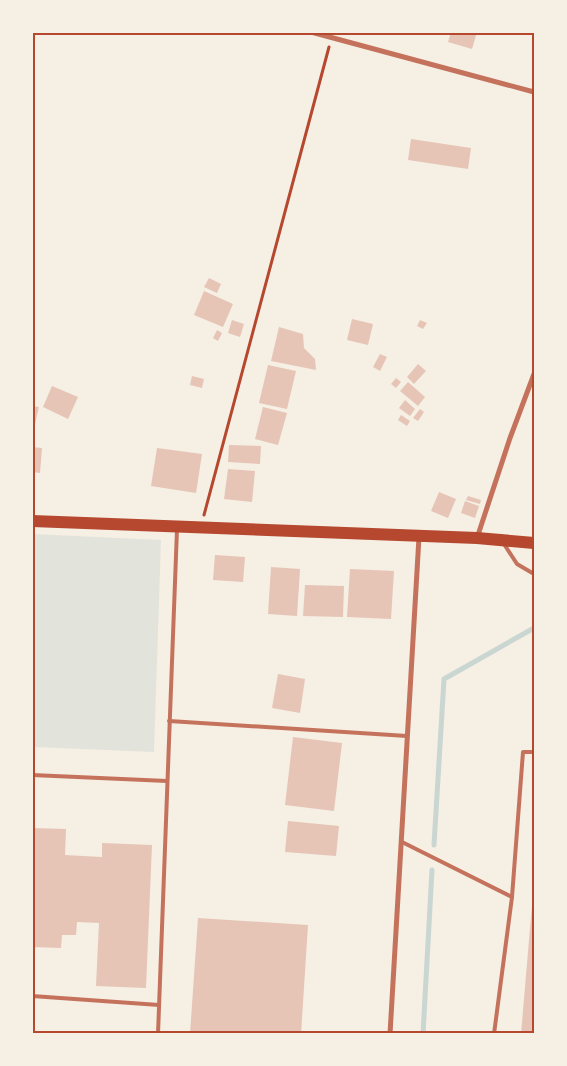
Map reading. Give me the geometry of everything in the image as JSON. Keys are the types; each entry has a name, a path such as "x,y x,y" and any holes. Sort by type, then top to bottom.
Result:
{"main road":[{"path":"32,521 477,538 534,543"}],"street":[{"path":"311,32 534,92"},
{"path":"477,538 510,438 534,374"},
{"path":"390,1034 402,842 406,736 420,536"}],"lane":[{"path":"158,1034 177,527"},
{"path":"502,540 517,564 534,574"},
{"path":"170,720 406,736"},
{"path":"494,1034 512,897 523,752 534,752"},
{"path":"32,775 167,782"},
{"path":"402,842 512,897"},
{"path":"32,996 159,1005"}],"path":[{"path":"201,528 331,38"}],"shaded area":[{"path":"33,534 161,540 154,752 33,747"}],"building":[{"path":"451,32 477,32 472,49 448,42"},
{"path":"411,139 471,148 468,169 408,160"},
{"path":"209,278 221,284 217,293 204,287"},
{"path":"204,291 233,304 223,327 194,315"},
{"path":"352,319 373,324 368,345 347,340"},
{"path":"232,320 244,324 240,337 228,333"},
{"path":"420,320 427,323 423,329 417,326"},
{"path":"279,327 303,334 304,348 315,359 316,370 271,361"},
{"path":"217,330 222,333 218,341 213,338"},
{"path":"380,354 387,357 380,371 373,367"},
{"path":"418,364 426,371 414,384 407,377"},
{"path":"268,365 296,371 287,409 259,403"},
{"path":"192,376 204,379 202,388 190,385"},
{"path":"396,378 401,382 396,388 391,384"},
{"path":"408,382 425,397 418,406 400,391"},
{"path":"52,386 78,397 68,419 43,407"},
{"path":"405,400 415,409 410,416 399,408"},
{"path":"32,406 39,407 33,433 32,433"},
{"path":"263,407 287,413 278,445 255,439"},
{"path":"420,409 424,412 418,421 413,418"},
{"path":"401,415 410,421 407,426 398,420"},
{"path":"229,445 261,446 260,464 228,462"},
{"path":"32,447 42,448 40,473 32,472"},
{"path":"157,448 202,454 196,493 151,486"},
{"path":"228,469 255,471 252,502 224,499"},
{"path":"439,492 456,499 448,518 431,511"},
{"path":"468,496 481,500 480,504 466,500"},
{"path":"465,501 479,506 475,518 461,513"},
{"path":"215,555 245,557 243,582 213,580"},
{"path":"271,567 300,569 297,616 268,614"},
{"path":"350,569 394,571 391,619 347,617"},
{"path":"305,585 344,586 343,617 303,616"},
{"path":"278,674 305,679 300,713 272,708"},
{"path":"293,737 342,743 334,811 285,805"},
{"path":"288,821 339,826 336,856 285,852"},
{"path":"32,828 66,829 65,855 102,857 102,843 152,845 146,988 96,986 99,923 77,922 76,935 62,935 61,948 32,947"},
{"path":"532,905 534,905 534,1034 521,1034"},
{"path":"198,918 308,925 301,1034 190,1034"}],"waterway":[{"path":"434,845 444,679 534,628"},
{"path":"423,1034 432,870"}]}
